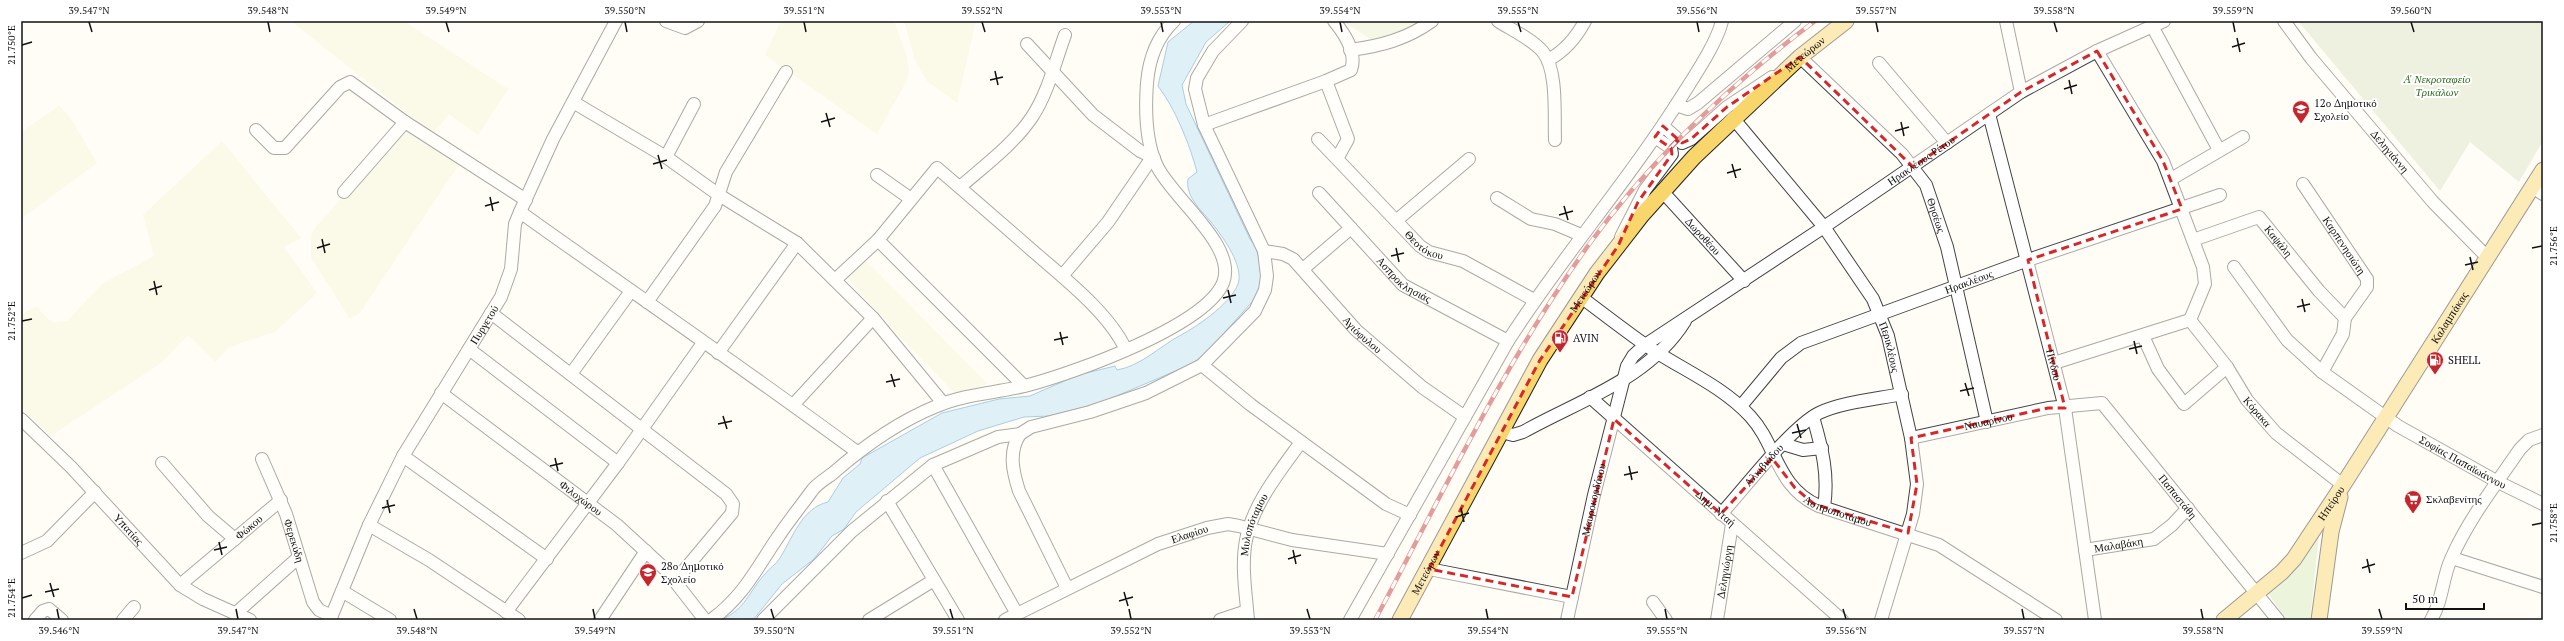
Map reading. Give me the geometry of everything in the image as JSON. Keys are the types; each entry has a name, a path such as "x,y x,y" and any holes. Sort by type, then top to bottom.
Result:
{"main road":[{"name":"Μετεώρων","path":"1400,620 1429,569 1540,360 1581,297 1618,246 1662,191 1733,118 1797,59 1846,21"},
{"name":"Καλαμπάκας","path":"2343,485 2487,257 2538,191 2543,170"},
{"name":"Ηπείρου","path":"2224,620 2282,572 2294,559 2343,485"},
{"name":"Ηπείρου","path":"2319,620 2331,532 2343,485"}],"street":[{"name":"Πυργετού","path":"331,618 369,525 403,456 501,297 511,269 515,224 520,212 573,102 616,21"},
{"path":"666,21 684,28 698,21"},
{"path":"1062,276 1108,222 1152,158 1146,118 1148,71 1157,41 1174,21"},
{"path":"762,620 852,531 933,465 992,439 1020,434 1031,427 1126,402 1202,365 1243,325 1260,303 1267,276 1264,251 1204,125 1195,89 1197,78 1213,51 1242,21"},
{"path":"1204,125 1227,115 1326,81 1351,70 1353,63 1350,50 1341,30 1334,21"},
{"path":"1350,50 1396,41 1419,30 1432,21"},
{"path":"1498,21 1535,45 1548,60 1553,89 1555,140"},
{"path":"1548,60 1561,52 1579,32 1585,21"},
{"path":"1350,620 1508,341 1534,300 1663,126 1697,72 1722,21"},
{"path":"1676,105 1685,109 1692,107 1795,21"},
{"path":"2006,21 2021,92"},
{"name":"Ηρακλέους Ρέτου","path":"1687,318 1824,227 2021,92 2097,51 2164,21"},
{"name":"Δεληγιάννη","path":"2284,21 2311,58 2414,179 2487,257"},
{"path":"2152,26 2219,150"},
{"path":"960,187 1028,123 1045,93 1065,35"},
{"path":"711,620 729,606 751,581 777,539 810,492 856,452 894,428 943,403 1024,386 1126,350 1163,333 1187,318 1214,296 1224,278 1224,262 1219,246 1164,177 1152,158 1098,120 1027,44"},
{"path":"2054,363 2190,320 2202,295 2206,278 2171,179 2163,161 2097,51"},
{"path":"1663,126 1678,141 1682,142 1691,139 1727,106 1797,59"},
{"name":"Θησέως","path":"1797,59 1913,166 1931,195 1957,286 1987,422"},
{"path":"1879,63 1947,143"},
{"path":"647,302 715,206 726,172 786,72"},
{"path":"1326,81 1348,139 1338,157"},
{"path":"256,130 274,148 285,148 305,128 337,90 349,82 357,85 406,122 526,200"},
{"path":"573,102 666,157 719,195 797,243 873,318 943,403"},
{"path":"666,157 694,104"},
{"name":"Πίνδου","path":"1989,114 2028,260 2065,408 2095,620"},
{"name":"Περικλέους","path":"1733,118 1824,227 1863,282 1881,314 1902,394 1911,438 1917,484 1915,504 1908,533 1881,620"},
{"path":"344,192 406,122"},
{"path":"1618,246 1638,202 1672,154 1671,148 1655,137"},
{"path":"2171,179 2243,137"},
{"name":"Θεοτόκου","path":"1318,139 1338,157 1429,252 1463,262 1534,300"},
{"path":"1397,220 1469,159"},
{"path":"835,280 878,240 937,168 1062,276 1116,331 1126,350"},
{"path":"878,175 911,199"},
{"name":"Καρπενησιώτη","path":"2303,184 2367,279 2367,287 2345,318 2343,334 2322,372"},
{"name":"Δωροθέου","path":"1662,191 1744,281"},
{"name":"Ασπροκλησιάς","path":"1319,193 1403,285 1508,341"},
{"name":"Ηρακλέους","path":"1740,406 1781,358 1795,346 2028,260 2220,196"},
{"path":"1498,198 1531,219 1555,224 1581,235"},
{"path":"520,212 703,343 794,404 856,452"},
{"name":"Καψάλη","path":"2193,240 2258,217 2314,286 2345,318"},
{"path":"1303,269 1351,228"},
{"path":"878,240 1024,386"},
{"path":"718,353 797,243"},
{"name":"Αγιόφυλου","path":"1264,251 1283,254 1303,269 1356,330 1370,343 1422,387 1465,417"},
{"name":"Σοφίας Παπαϊωάννου","path":"2234,267 2287,340 2322,372 2385,417 2498,482 2543,504"},
{"path":"571,374 631,291"},
{"name":"Ασπροποτάμου","path":"1581,297 1645,345 1702,378 1740,406 1759,427 1783,475 1807,500 1824,508 1908,533 1939,545 1956,554 2056,620"},
{"path":"491,313 726,494 733,504 732,513 676,580"},
{"path":"794,404 873,318"},
{"path":"1502,432 1513,435 1523,432 1624,380 1660,353 1675,338 1687,318"},
{"name":"Μαυροκορδάτου","path":"1567,620 1614,418 1624,380 1633,356 1645,345 1687,318"},
{"name":"Κόρακα","path":"2190,320 2227,367 2247,400 2276,433 2343,485"},
{"path":"2143,336 2158,369 2184,404 2227,367"},
{"path":"506,612 588,504 703,343"},
{"path":"468,349 618,463"},
{"path":"1202,365 1301,442 1386,504 1410,515"},
{"name":"Φιλοχώρου","path":"441,393 617,525 676,580 705,620"},
{"name":"Αλκιβιάδου","path":"1722,514 1784,444 1814,417 1833,409 1902,394"},
{"name":"Δημ. Νταή","path":"1590,397 1842,620"},
{"name":"Παπαστάθη","path":"2065,408 2102,403 2278,620"},
{"name":"Ναυαρίνου","path":"1911,438 2048,408 2065,408"},
{"path":"1814,417 1827,476 1824,508"},
{"name":"Υπατίας","path":"23,425 95,492 180,585 194,594 250,620"},
{"path":"1020,434 1013,448 1014,475 1019,491 1067,588"},
{"path":"2432,620 2443,595 2452,558 2520,449 2529,440 2543,435"},
{"name":"Μυλοπόταμου","path":"1247,615 1244,551 1249,530 1266,493 1301,442"},
{"path":"1784,444 1803,450 1822,448"},
{"path":"403,456 547,559"},
{"name":"Φερεκύδη","path":"262,460 281,500 315,605 331,618"},
{"path":"162,463 208,516 235,539"},
{"path":"933,465 1017,614"},
{"path":"21,553 47,541 95,492"},
{"name":"Φώκου","path":"180,585 281,500"},
{"path":"887,501 958,620"},
{"name":"Μαλαβάκη","path":"2086,550 2154,539 2166,531 2188,508"},
{"name":"Ελαφίου","path":"1005,620 1158,544 1228,524 1292,540 1388,554"},
{"name":"Δεληγιώργη","path":"1718,620 1732,524"},
{"path":"369,525 429,560 519,620"},
{"path":"600,620 646,551"},
{"path":"235,614 300,557"},
{"path":"2452,558 2543,587"},
{"path":"1429,569 1572,597"},
{"path":"869,620 934,580"},
{"path":"342,591 390,620"},
{"path":"1653,602 1666,620"},
{"path":"123,620 134,607"},
{"path":"35,620 43,611 49,609 62,620"},
{"path":"1220,620 1247,615"}],"highlighted area":[{"path":"2097,51 2163,161 2182,209 2028,260 2065,408 2048,408 1911,438 1917,484 1908,533 1814,504 1795,488 1772,458 1721,514 1614,419 1572,597 1429,569 1540,360 1618,246 1638,202 1672,154 1671,148 1655,137 1663,126 1682,143 1691,139 1727,107 1800,57 1913,167 2021,92"}],"shaded area":[{"path":"291,21 404,21 508,89 478,135 449,114 433,134"},
{"path":"781,21 894,21 907,57 909,71 907,80 877,134 765,55"},
{"path":"904,21 976,21 957,103 927,81 915,60"},
{"path":"59,106 70,117 97,163 21,219 21,132"},
{"path":"406,126 460,163 360,313 350,319 311,258 311,235 315,228"},
{"path":"222,141 301,238 284,247 317,293 275,332 229,347 215,362 188,335 161,363 51,436 21,408 21,315 36,306 48,319 54,322 67,321 102,284 154,256 143,215"},
{"path":"865,260 988,384 955,393 904,341 846,276"}],"green space":[{"path":"1342,21 1424,21 1403,36 1374,41"},
{"name":"A' Νεκροταφείο Τρικάλων","path":"2298,21 2543,21 2543,141 2519,182 2470,142 2440,191"},
{"path":"2315,534 2319,536 2310,620 2286,620 2268,593"}],"water":[{"path":"1194,21 1230,21 1206,42 1182,85 1186,104 1250,239 1256,247 1262,279 1260,293 1208,351 1192,364 1100,403 1049,416 1024,417 978,431 920,458 856,512 844,529 832,536 814,559 782,584 753,620 721,620 742,605 759,581 778,560 799,524 811,510 828,502 843,478 860,464 862,458 942,413 999,399 1030,396 1078,375 1115,366 1117,370 1126,368 1142,360 1206,319 1231,296 1239,280 1239,273 1234,256 1225,240 1191,197 1188,179 1197,172 1194,161 1176,116 1158,86 1168,42"}],"railway":[{"path":"1375,620 1476,428 1530,334 1590,243 1640,181 1694,124 1753,70 1815,21"}],"place":[{"name":"12ο Δημοτικό Σχολείο","path":"2301,124"},
{"name":"AVIN","path":"1560,353"},
{"name":"SHELL","path":"2435,375"},
{"name":"Σκλαβενίτης","path":"2413,514"},
{"name":"28ο Δημοτικό Σχολείο","path":"648,587"}]}
